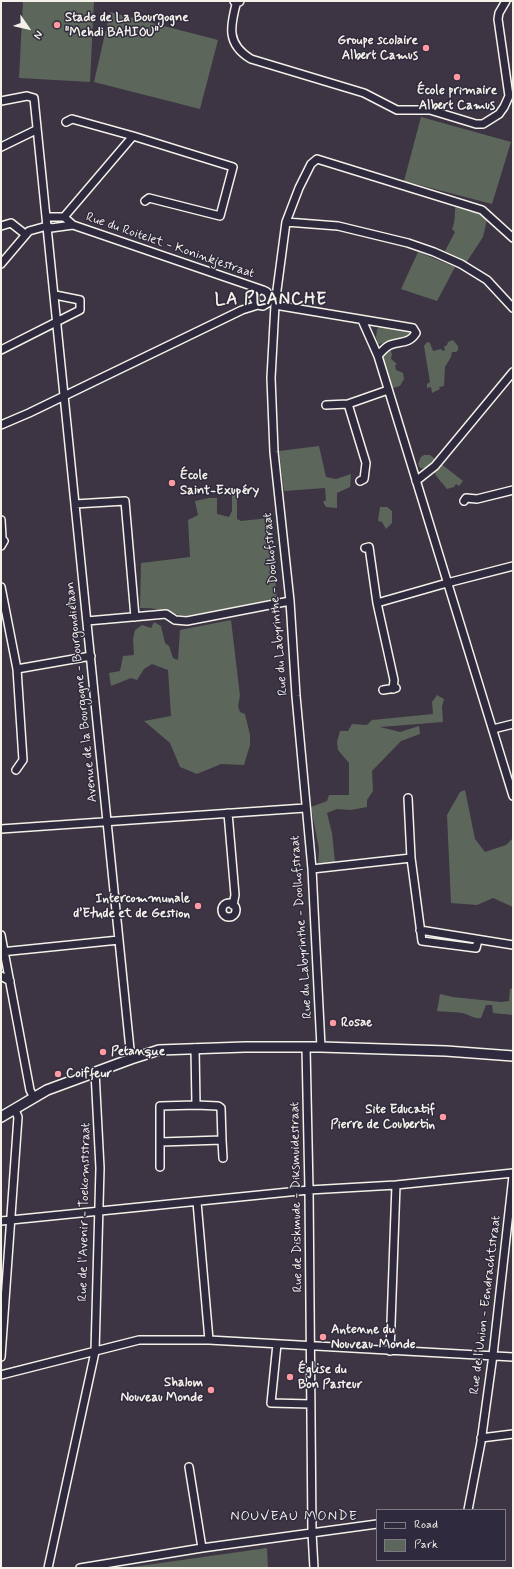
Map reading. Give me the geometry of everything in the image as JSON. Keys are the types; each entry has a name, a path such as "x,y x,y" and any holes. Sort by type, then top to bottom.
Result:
{"street":[{"path":"237,1 231,21 232,35 241,52 251,59 360,91 397,110 430,110 479,124 488,122 499,114 504,107 508,96 498,19 498,12 506,1"},
{"name":"Avenue de la Bourgogne - Bourgondiëlaan","path":"1,101 27,96 34,98 36,130 55,294 131,1059"},
{"path":"66,122 72,119 234,167 220,216 149,198 145,201"},
{"path":"1,147 36,130"},
{"path":"46,217 64,216 133,136"},
{"name":"Rue du Labyrinthe - Doolhofstraat","path":"321,1047 312,869 296,696 290,601 274,452 271,378 274,303 286,222 299,188 311,164 317,159 482,210 513,238"},
{"name":"Rue du Roitelet - Koninkjestraat","path":"64,216 73,225 267,292 274,303"},
{"path":"286,222 338,226 408,243 434,252 461,264 487,280 513,308"},
{"path":"1,226 11,223 26,234 1,264"},
{"name":"Rue du Roitelet - Koninkjestraat","path":"26,234 31,230 47,226 51,228 73,225"},
{"path":"258,305 254,297 256,292 260,290"},
{"path":"1,350 80,310 80,300 55,294"},
{"path":"1,425 29,413 242,310 258,305 274,303 413,328 416,333 412,339 406,342 391,345 378,356"},
{"path":"362,320 378,356 513,796"},
{"path":"416,481 435,466 513,372"},
{"path":"326,405 348,404 388,390"},
{"path":"348,404 366,462 364,479 360,482"},
{"path":"464,501 466,498 477,499 513,490"},
{"path":"75,504 126,501 135,617"},
{"path":"1,520 1,544"},
{"path":"364,548 369,548 377,603 394,680 395,688 382,690"},
{"path":"377,603 513,566"},
{"path":"1,587 17,669 23,760 16,770"},
{"path":"87,621 166,614 176,620 187,621 290,601"},
{"path":"17,669 91,656"},
{"path":"493,729 513,724"},
{"path":"408,798 411,858 422,941 476,948 478,940"},
{"path":"1,829 306,808"},
{"path":"228,813 235,895 233,905"},
{"path":"312,869 411,858"},
{"path":"420,930 513,945"},
{"path":"1,935 3,952 10,981 30,1088 34,1098"},
{"path":"3,952 119,940"},
{"path":"1,976 10,981"},
{"name":"Rue de Diskmude - Diksmuidestraat","path":"306,1047 309,1190 312,1533 314,1568"},
{"path":"1,1117 47,1090 159,1050 195,1048 321,1047 446,1051 513,1056"},
{"path":"195,1048 196,1105"},
{"name":"Rue de l'Avenir - Toekomststraat","path":"48,1568 95,1352 100,1210 99,1118 95,1072"},
{"path":"160,1167 160,1106 196,1105 218,1106 221,1108 223,1158"},
{"path":"1,1357 18,1117 15,1110"},
{"path":"160,1142 222,1140"},
{"path":"1,1221 309,1190 396,1185 513,1174"},
{"name":"Rue de l'Union - Eendrachtstraat","path":"468,1509 481,1438 493,1355 513,1174"},
{"path":"390,1351 396,1185"},
{"path":"197,1202 208,1340"},
{"path":"1,1374 139,1340 208,1340 513,1357"},
{"path":"277,1344 271,1403 311,1404"},
{"path":"481,1438 513,1434"},
{"path":"189,1467 202,1548"},
{"path":"80,1568 202,1548 376,1524"}],"green space":[{"path":"23,1 94,1 90,82 19,78"},
{"path":"110,12 218,40 200,109 94,82"},
{"path":"421,117 511,142 492,204 404,181"},
{"path":"456,202 488,215 483,237 466,263 445,251 455,232 452,229"},
{"path":"418,252 455,267 437,301 401,289"},
{"path":"382,326 406,330 409,331 410,335 399,341 378,344 376,337 377,329"},
{"path":"453,340 458,346 458,350 456,352 452,352 451,357 445,367 444,386 439,387 440,389 432,393 431,387 427,388 427,384 430,382 424,346 427,342 430,343 433,351 441,349 443,351 445,350 444,347 448,342"},
{"path":"390,349 392,354 391,359 397,364 395,365 396,370 403,373 404,379 400,386 393,388 383,359 384,353"},
{"path":"319,446 326,477 336,479 351,474 350,487 337,493 337,508 326,507 323,502 326,500 325,488 284,491 279,451"},
{"path":"424,455 430,455 435,459 428,469 420,468 418,464 421,457"},
{"path":"440,463 463,481 459,486 456,484 454,487 447,489 434,471"},
{"path":"237,494 237,519 241,521 269,518 277,599 189,616 148,608 140,608 141,563 190,557 188,520 198,515 195,501 217,498 217,514 229,517 232,511 232,495"},
{"path":"380,507 387,507 392,511 392,523 386,529 382,522 378,521"},
{"path":"231,620 240,696 238,706 240,712 245,714 250,735 250,745 244,765 221,764 197,774 180,767 170,743 144,721 171,716 168,670 152,664 144,669 137,680 131,678 111,686 109,673 120,671 123,656 134,655 133,639 135,630 142,625 151,628 154,622 161,626 165,643 169,646 173,658 178,660 180,630"},
{"path":"437,695 444,699 442,707 443,722 380,727 400,732 419,726 420,734 401,741 372,771 373,791 367,800 367,807 351,810 337,809 327,813 332,833 335,862 318,865 319,849 311,807 327,801 329,795 349,795 349,763 338,750 337,742 340,731 348,731 352,724 367,725 372,720 433,714 432,702"},
{"path":"465,790 475,839 485,852 506,845 513,838 513,907 493,898 477,905 451,903 447,815 460,792"},
{"path":"513,988 513,1015 493,1013 492,1005 486,1005 481,1018 475,1018 462,1013 437,1011 440,994 453,997 501,1002 509,1001 510,989"},
{"path":"267,1548 268,1568 125,1568 132,1567"}],"place":[{"name":"Stade de La Bourgogne \"Mehdi BAHIOU\"","path":"57,25"},
{"name":"Groupe scolaire Albert Camus","path":"426,48"},
{"name":"École primaire Albert Camus","path":"457,77"},
{"name":"École Saint-Exupéry","path":"172,483"},
{"name":"Intercommunale d’Etude et de Gestion","path":"198,906"},
{"name":"Rosae","path":"333,1023"},
{"name":"Petanque","path":"103,1052"},
{"name":"Coiffeur","path":"58,1074"},
{"name":"Site Educatif Pierre de Coubertin","path":"443,1117"},
{"name":"Antenne du Nouveau-Monde","path":"323,1337"},
{"name":"Église du Bon Pasteur","path":"290,1377"},
{"name":"Shalom Nouveau Monde","path":"211,1390"}],"district":[{"name":"LA PLANCHE","path":"271,300"},
{"name":"NOUVEAU MONDE","path":"294,1517"}]}
